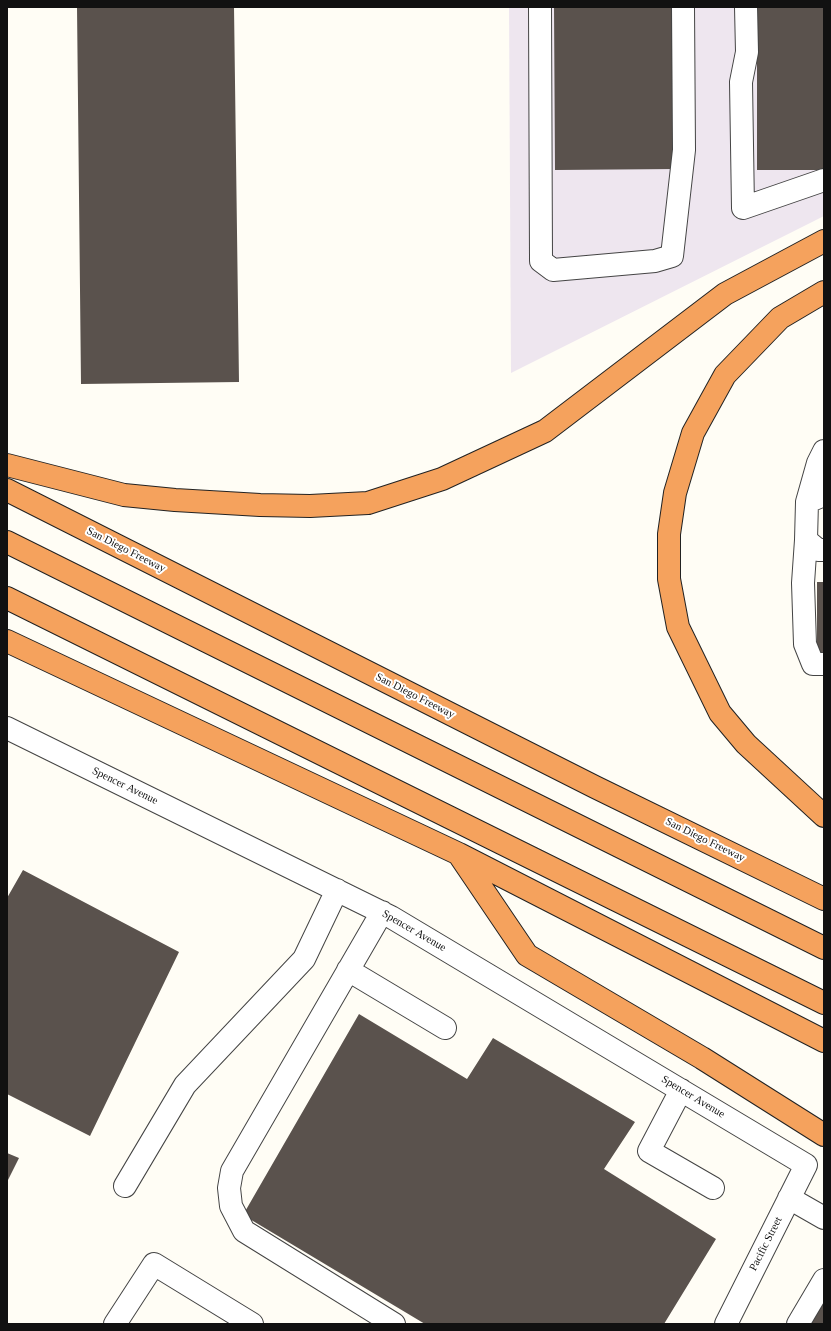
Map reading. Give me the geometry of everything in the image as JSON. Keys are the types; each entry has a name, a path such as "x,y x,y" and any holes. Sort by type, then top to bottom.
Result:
{"highway":[{"path":"7,465 60,480 131,496 260,505 310,506 368,503 442,479 545,431 724,294 824,240"},
{"path":"824,292 780,318 725,375 693,433 675,493 669,534 669,579 678,627 720,713 746,744 824,816"},
{"name":"San Diego Freeway","path":"7,490 595,787 824,899"},
{"path":"7,542 824,948"},
{"path":"7,598 824,1003"},
{"path":"7,641 459,854 824,1041"},
{"path":"459,854 527,955 702,1058 824,1135"}],"street":[{"path":"540,7 541,261 553,270 655,261 672,256 684,150 683,7"},
{"path":"746,7 746,52 741,82 743,208 824,180"},
{"path":"824,451 818,463 815,498 815,545 803,583 805,644 813,664 824,664"},
{"name":"Spencer Avenue","path":"7,728 382,912 806,1165"},
{"path":"125,1186 184,1085 304,958 337,890"},
{"path":"382,912 232,1171 229,1188 231,1206 244,1231 394,1324"},
{"path":"348,970 445,1028"},
{"path":"681,1090 648,1151 713,1188"},
{"name":"Pacific Street","path":"726,1324 806,1165"},
{"path":"789,1198 824,1218"},
{"path":"115,1324 154,1264 252,1324"},
{"path":"798,1324 824,1280"}],"shaded area":[{"path":"509,7 824,7 824,216 511,373"}],"building":[{"path":"77,7 234,7 239,382 81,384"},
{"path":"554,7 674,7 676,169 555,170"},
{"path":"757,7 824,7 824,170 757,170"},
{"path":"817,582 824,582 824,653 817,653"},
{"path":"23,870 179,952 90,1136 7,1094 7,898"},
{"path":"359,1014 467,1079 493,1038 635,1122 604,1169 716,1239 664,1324 425,1324 243,1215"},
{"path":"7,1153 19,1158 7,1182"},
{"path":"824,1302 824,1324 811,1324"}]}
